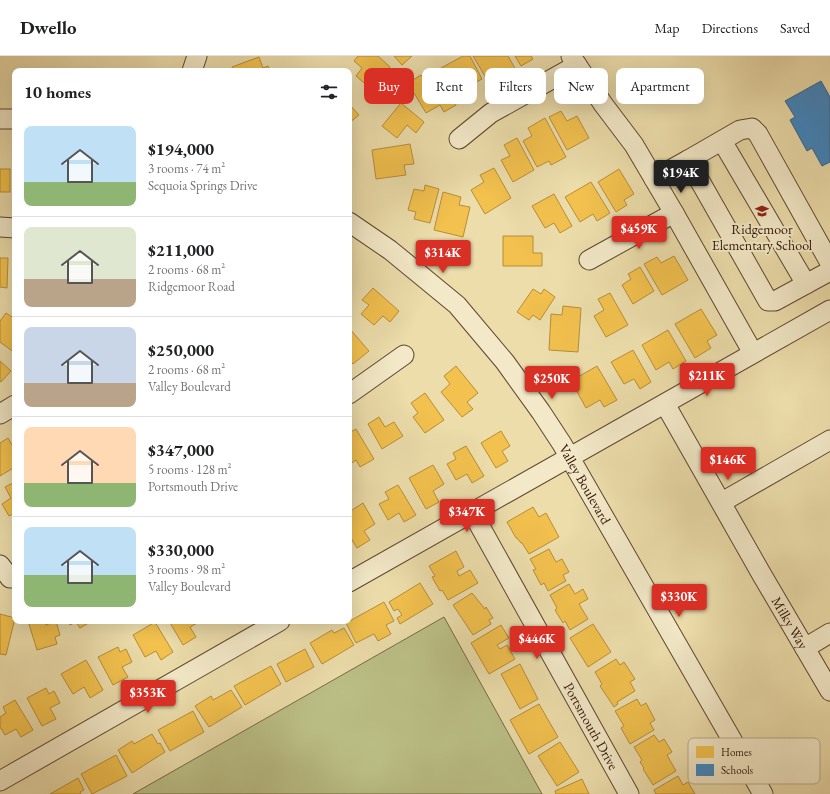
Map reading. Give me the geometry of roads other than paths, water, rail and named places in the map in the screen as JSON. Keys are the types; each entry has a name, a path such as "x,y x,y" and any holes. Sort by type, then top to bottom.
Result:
{"street":[{"path":"193,68 197,56"},
{"path":"459,139 491,113 574,61 603,104 634,145 753,353"},
{"path":"0,119 12,119"},
{"path":"654,179 740,130 752,128 758,134 830,263"},
{"path":"722,140 806,284"},
{"path":"688,160 768,301 775,301 830,271"},
{"path":"589,260 674,213"},
{"name":"Valley Boulevard","path":"352,224 390,250 457,305 505,362 541,412 569,457 731,738"},
{"path":"0,227 12,228"},
{"path":"352,580 830,310"},
{"path":"352,392 404,355"},
{"name":"Milky Way","path":"665,404 830,691"},
{"path":"0,414 12,407"},
{"path":"722,502 830,440"},
{"name":"Portsmouth Drive","path":"472,512 629,794"},
{"path":"0,781 275,624"},
{"path":"805,648 830,633"},
{"name":"Valley Boulevard","path":"757,784 763,794"}],"place":[{"name":"Ridgemoor Elementary School","path":"762,211"}]}
